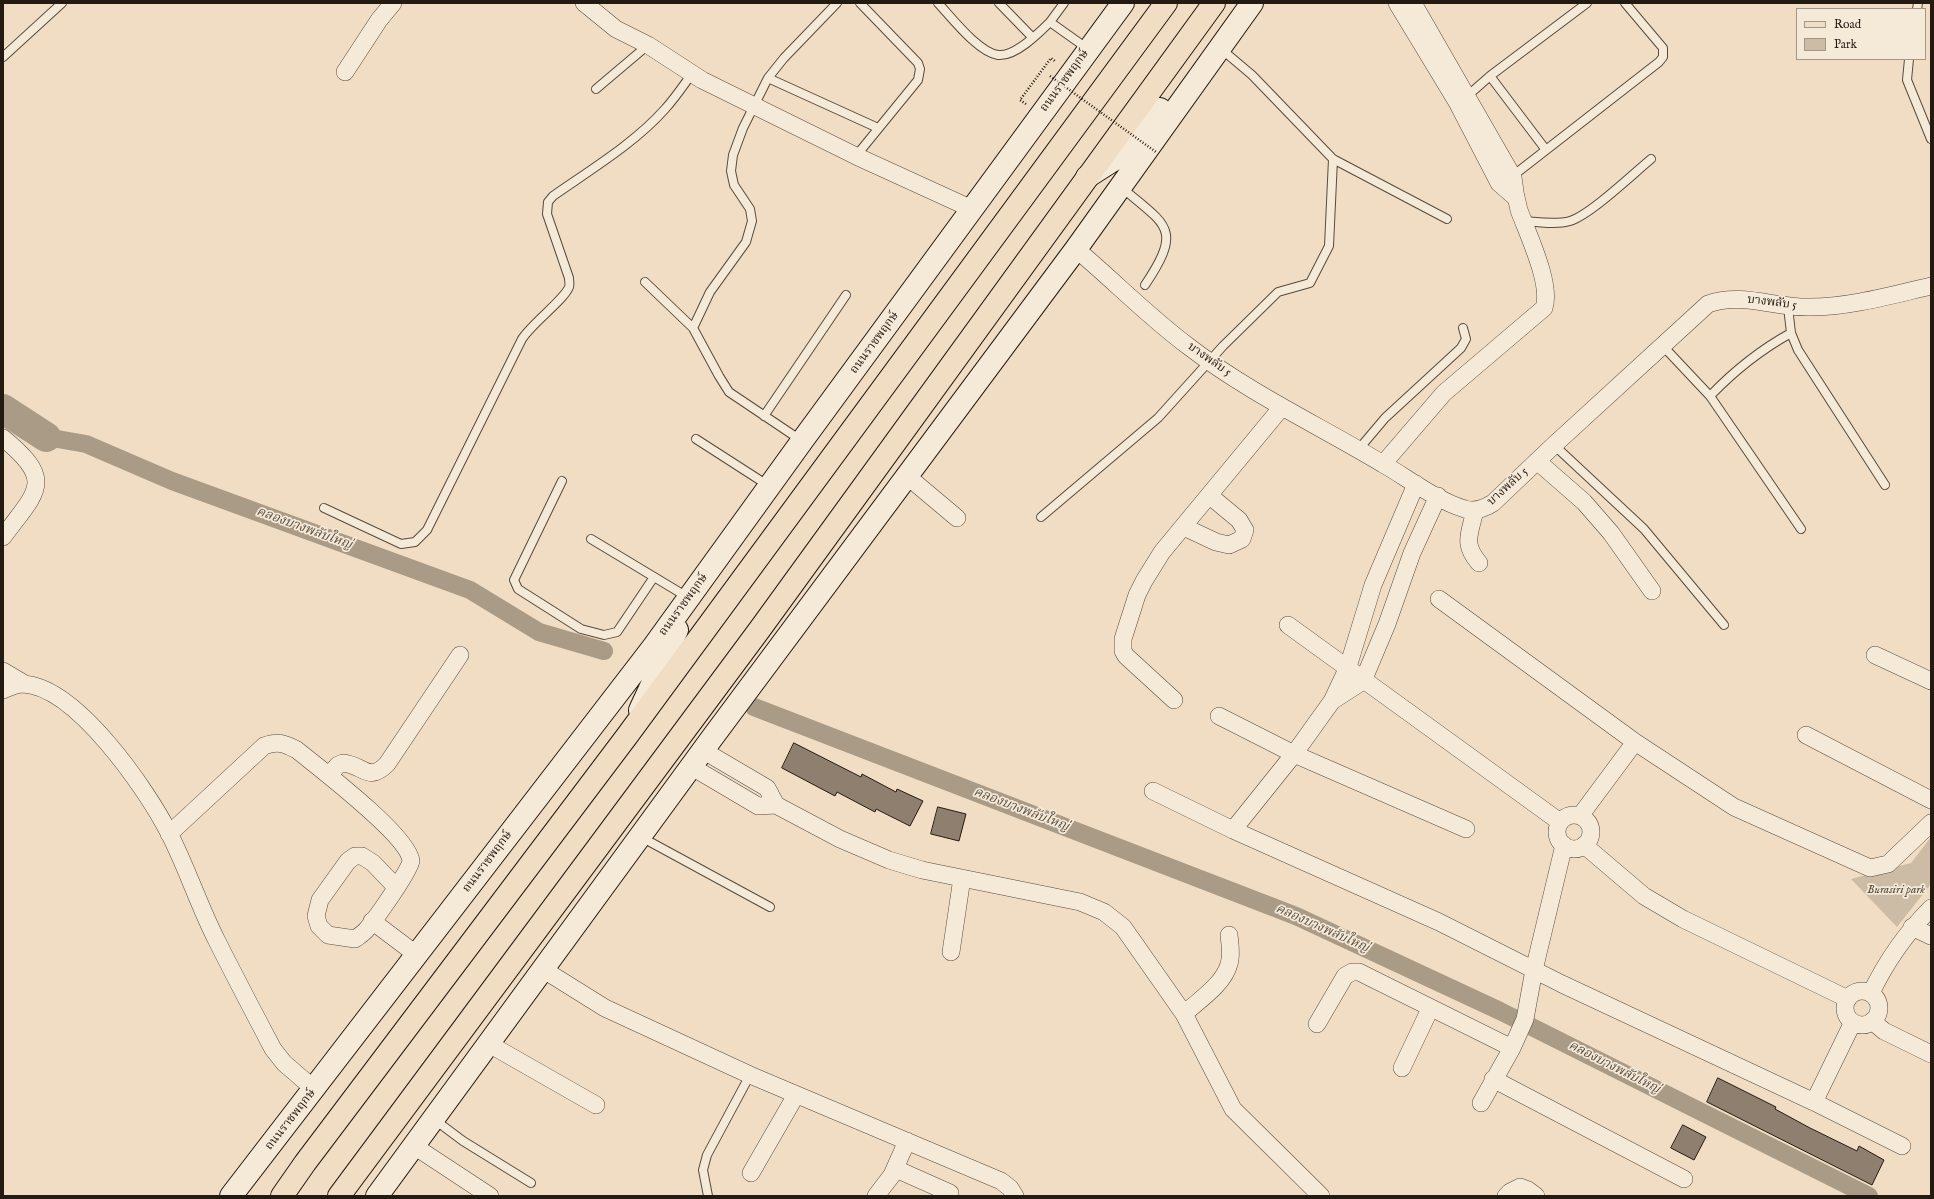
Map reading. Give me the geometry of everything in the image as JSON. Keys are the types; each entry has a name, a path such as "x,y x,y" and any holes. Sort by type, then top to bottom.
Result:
{"main road":[{"name":"ถนนราชพฤกษ์","path":"231,1196 694,592 802,441 1123,3"},
{"path":"282,1196 305,1162 627,736 1166,3"},
{"path":"339,1196 760,629 1085,178 1214,3"},
{"path":"1085,178 1123,154 1165,104 1203,54 1246,10"},
{"path":"377,1196 703,752 1076,249 1246,10"},
{"path":"627,736 694,592"},
{"path":"703,752 760,629"},
{"path":"270,1196 305,1162"}],"street":[{"path":"345,72 375,26 393,3"},
{"path":"584,3 616,28 648,46 691,75 856,156 972,209"},
{"path":"1383,464 1444,393 1544,308 1547,300 1547,291 1515,197 1463,100 1432,48 1397,3"},
{"path":"1413,3 1432,48"},
{"name":"บางพลับ 5","path":"1076,249 1182,341 1209,362 1282,407 1416,484 1461,508 1475,510 1485,508 1493,503 1554,444 1699,311 1715,301 1738,298 1788,307 1832,306 1931,286"},
{"path":"1174,700 1126,656 1123,651 1123,639 1137,595 1162,552 1210,496 1282,407"},
{"path":"3,438 23,454 34,471 37,485 32,498 3,537"},
{"path":"1537,461 1584,502 1611,533 1652,591"},
{"path":"907,476 957,518"},
{"path":"1233,830 1294,754 1332,701 1348,666 1373,585 1416,484"},
{"path":"1184,527 1216,542 1229,545 1242,539 1245,530 1239,520 1210,496"},
{"path":"1332,701 1363,681 1412,553 1438,496"},
{"path":"1475,510 1468,542 1471,554 1479,564"},
{"path":"1382,566 1405,572"},
{"path":"1439,599 1635,742 1734,807 1870,868 1888,864 1931,823"},
{"path":"1288,625 1348,666 1363,681 1560,822"},
{"path":"329,776 338,765 343,763 372,774 379,772 387,764 460,655"},
{"path":"1875,655 1931,682"},
{"path":"3,671 14,686 46,691 74,710 99,732 136,778 169,834 216,940 273,1048 284,1063 314,1089"},
{"path":"1219,716 1294,754 1466,829"},
{"path":"1806,735 1931,800"},
{"path":"169,834 264,746 275,742 284,743 297,750 382,822 406,848 411,861 407,872 367,929 355,939 344,939 328,935 319,926 316,916 320,900 348,860 355,856 362,856 373,862 396,887"},
{"path":"1580,816 1635,742"},
{"path":"703,752 767,788 776,805 840,839 889,860 922,870 1080,902 1104,912 1123,926 1184,1014 1233,1109 1321,1196"},
{"path":"1153,791 1233,830 1380,894 1562,984 1814,1102 1902,1146"},
{"path":"1569,816 1580,816 1588,822 1591,832 1588,842 1574,849 1564,845 1558,837 1557,832 1560,822 1569,816"},
{"path":"1480,1103 1512,1048 1525,1019 1534,970 1564,845"},
{"path":"1584,845 1644,896 1683,919 1848,998"},
{"path":"951,952 962,878"},
{"path":"1871,993 1878,979 1912,927 1931,908"},
{"path":"372,921 417,955"},
{"path":"1912,927 1931,936"},
{"path":"1184,1014 1216,985 1224,974 1230,963 1229,936"},
{"path":"544,970 605,1008 750,1076 1001,1180 1010,1188 1015,1196"},
{"path":"1317,1024 1345,976 1352,972 1359,972 1430,1009 1512,1048"},
{"path":"1861,991 1871,993 1878,1002 1878,1013 1872,1021 1862,1024 1853,1022 1846,1014 1846,1003 1848,998 1851,995 1861,991"},
{"path":"1402,1068 1430,1009"},
{"path":"1872,1021 1884,1031 1931,1054"},
{"path":"1814,1102 1853,1022"},
{"path":"489,1044 596,1105"},
{"path":"1494,1079 1684,1179"},
{"path":"751,1173 796,1095"},
{"path":"876,1196 896,1169 907,1141"},
{"path":"414,1146 490,1196"},
{"path":"896,1169 950,1193"},
{"path":"1506,1196 1510,1192 1520,1187 1528,1190 1536,1196"}],"lane":[{"path":"3,57 62,3"},
{"path":"693,328 710,292 746,242 752,221 750,209 734,185 731,171 733,155 753,106 768,78 784,58 837,3"},
{"path":"856,156 918,80 920,69 918,63 860,3"},
{"path":"938,3 974,40 987,50 999,55 1010,53 1033,38 1050,22 1064,3"},
{"path":"999,3 1033,38"},
{"path":"1463,100 1490,76 1587,3"},
{"path":"1506,180 1659,62 1663,57 1663,48 1625,3"},
{"path":"1050,22 1088,49"},
{"path":"596,89 648,46"},
{"path":"1220,48 1252,75 1333,159 1447,219"},
{"path":"1909,60 1907,80 1931,137"},
{"path":"324,508 401,544 415,542 427,530 522,339 528,329 563,296 569,287 569,278 547,214 548,202 553,196 609,157 649,124 665,109 691,75"},
{"path":"1490,76 1546,150"},
{"path":"768,78 878,128"},
{"path":"1041,517 1158,418 1209,362 1278,292 1310,283 1329,246 1333,159"},
{"path":"1524,221 1570,221 1587,212 1651,159"},
{"path":"1121,187 1161,221 1166,231 1167,242 1161,261 1145,285"},
{"path":"645,282 693,328 729,392 802,441"},
{"path":"764,416 846,295"},
{"path":"1788,307 1791,333 1798,350 1885,485"},
{"path":"1358,450 1385,418 1461,348 1466,339 1463,328"},
{"path":"1710,396 1730,375 1756,354 1791,333"},
{"path":"1662,345 1710,396 1801,528"},
{"path":"696,439 770,486"},
{"path":"1554,444 1644,530 1724,625"},
{"path":"562,481 514,580 518,589 581,630 604,635 617,632 654,577"},
{"path":"591,539 654,577 694,592"},
{"path":"641,837 770,907"},
{"path":"708,1196 703,1170 708,1155 750,1076"},
{"path":"434,1120 463,1141 531,1183"}],"path":[{"path":"1020,100 1051,58 1059,63"},
{"path":"1055,70 1050,76 1156,152"}],"green space":[{"name":"Burasiri park","path":"1931,837 1931,884 1897,927 1851,879 1911,863"}],"building":[{"path":"794,743 861,777 862,774 896,792 897,789 923,801 910,826 876,809 875,812 837,792 835,796 782,768"},
{"path":"938,807 966,814 959,841 931,834"},
{"path":"1718,1078 1776,1107 1775,1109 1810,1128 1857,1151 1859,1146 1884,1160 1872,1185 1707,1102"},
{"path":"1683,1125 1706,1137 1694,1160 1671,1148"}],"waterway":[{"name":"คลองบางพลับใหญ่","path":"3,409 46,437"},
{"name":"คลองบางพลับใหญ่","path":"46,437 86,444 172,481 470,590 539,632 604,651"},
{"name":"คลองบางพลับใหญ่","path":"754,707 1296,916 1500,1011 1869,1196"}]}
